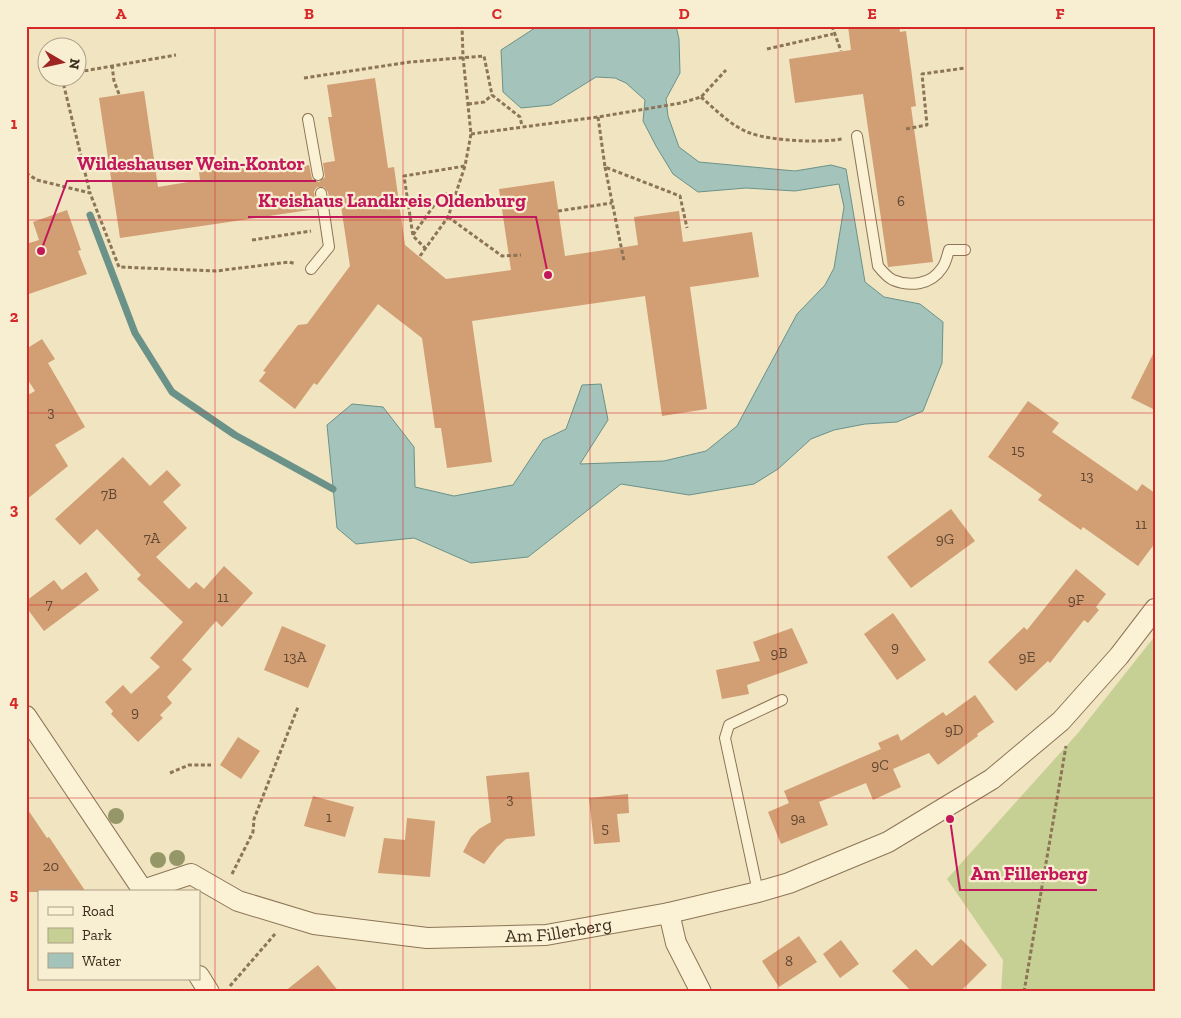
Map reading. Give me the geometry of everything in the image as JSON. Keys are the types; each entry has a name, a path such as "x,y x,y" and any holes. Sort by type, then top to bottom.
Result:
{"street":[{"name":"Am Fillerberg","path":"147,890 190,874 238,901 314,924 427,938 546,935 669,913 758,892 789,883 888,842 992,779 1061,721 1119,656 1155,609"},
{"path":"26,716 143,890"},
{"path":"669,913 676,943 701,992"},
{"path":"200,978 209,992"}],"lane":[{"path":"308,119 318,175"},
{"path":"857,136 878,266 891,279 907,283 923,283 933,278 943,268 949,250 966,250"},
{"path":"311,269 329,247 321,193"},
{"path":"758,892 725,738 729,725 782,700"}],"path":[{"path":"420,256 448,217 465,166 471,134 463,57 462,26"},
{"path":"832,26 833,34 841,51"},
{"path":"767,49 833,34"},
{"path":"88,70 176,55"},
{"path":"304,78 399,63 484,56 492,95 520,117 522,126"},
{"path":"112,65 114,81 119,94"},
{"path":"906,129 927,126 922,74 964,68"},
{"path":"471,134 627,113 681,103 701,97 726,70"},
{"path":"64,88 90,193 119,268 216,271 289,262 311,269"},
{"path":"468,104 484,102 492,95"},
{"path":"701,97 728,121 751,133 825,142 857,136"},
{"path":"598,117 605,167 624,260"},
{"path":"426,249 413,236 404,176 465,166"},
{"path":"605,167 680,196 687,228"},
{"path":"26,173 37,180 90,193"},
{"path":"413,236 442,194 456,194"},
{"path":"558,211 612,203"},
{"path":"448,217 502,256 521,255"},
{"path":"252,240 326,229"},
{"path":"223,892 253,832 254,819 298,707"},
{"path":"1024,992 1068,736 1061,721"},
{"path":"170,773 189,765 211,765"},
{"path":"225,992 290,917"}],"green space":[{"path":"1155,636 1155,992 1001,992 1003,960 947,879 1078,733"}],"water":[{"path":"538,26 676,26 679,39 680,73 666,99 668,116 679,147 699,162 795,171 831,165 846,169 865,282 884,297 920,304 943,322 942,363 923,411 897,422 865,424 834,430 811,439 778,469 754,484 689,495 621,484 528,557 471,563 414,538 356,544 337,528 327,425 352,404 383,407 414,447 415,487 454,496 513,485 543,440 566,429 582,385 601,384 608,420 580,464 664,461 706,451 737,426 797,314 825,285 834,268 844,207 839,184 795,191 746,188 698,192 673,174 656,146 643,121 645,100 626,83 615,78 596,77 551,105 521,108 503,92 501,50"}],"building":[{"path":"848,26 899,26 900,32 906,31 916,106 911,107 933,262 888,267 863,94 795,103 789,59 851,50"},
{"path":"375,78 388,168 394,167 405,245 446,279 511,270 499,189 554,181 565,256 638,245 634,217 679,211 683,242 752,232 759,277 690,287 707,409 662,416 645,296 472,321 492,462 447,468 441,428 435,428 422,338 378,304 317,385 314,383 295,409 259,381 266,372 263,371 298,325 307,324 350,266 341,206 330,207 328,192 324,187 317,187 314,191 316,209 120,238 99,98 144,91 158,187 200,180 199,172 268,162 269,171 309,165 312,179 319,182 325,177 323,163 335,161 328,117 332,117 327,85"},
{"path":"67,210 81,250 78,251 87,274 26,295 26,244 39,240 33,222"},
{"path":"42,339 55,359 48,363 85,427 55,445 68,466 26,500 26,396 35,391 26,377 26,349"},
{"path":"1155,350 1155,410 1131,398"},
{"path":"1028,401 1059,423 1052,432 1137,491 1142,484 1155,493 1155,543 1138,566 1083,527 1081,530 1038,500 1042,495 988,457"},
{"path":"123,457 150,486 167,470 181,485 163,502 187,528 156,557 189,589 196,582 204,589 224,566 253,593 222,627 216,621 182,660 192,669 167,697 172,703 160,715 163,718 138,742 111,714 113,711 105,702 123,685 131,694 160,667 150,658 183,622 137,579 141,575 97,529 80,545 55,519"},
{"path":"951,509 975,541 911,588 887,557"},
{"path":"1076,569 1106,594 1096,607 1099,610 1088,623 1084,620 1050,663 1048,661 1016,691 988,662 1024,627 1027,630"},
{"path":"86,572 99,590 44,631 26,607 26,601 54,580 62,590"},
{"path":"893,613 926,660 897,680 864,634"},
{"path":"282,626 326,645 308,688 264,670"},
{"path":"792,628 808,663 747,685 749,694 722,699 716,670 760,661 753,642"},
{"path":"975,695 994,722 977,734 978,736 938,765 929,753 893,769 901,787 873,800 866,783 819,802 828,825 781,844 768,812 789,803 784,791 881,749 878,743 898,734 901,741 943,712 946,716"},
{"path":"238,737 260,751 241,779 220,765"},
{"path":"529,772 535,836 506,839 484,864 463,852 471,837 479,829 491,822 486,776"},
{"path":"628,794 629,813 617,814 620,842 594,844 589,798"},
{"path":"313,796 354,807 345,837 304,826"},
{"path":"26,807 85,890 38,890 38,892 26,892"},
{"path":"407,818 435,821 430,877 378,873 384,838 405,840"},
{"path":"799,936 817,962 779,987 762,961"},
{"path":"961,939 987,965 960,992 912,992 892,971 916,949 932,966"},
{"path":"841,940 859,964 840,978 823,954"},
{"path":"318,965 339,992 284,992"}],"waterway":[{"path":"90,215 135,333 172,392 235,435 333,489"}],"place":[{"name":"Wildeshauser Wein-Kontor","path":"41,251"},
{"name":"Kreishaus Landkreis Oldenburg","path":"548,275"},
{"name":"Am Fillerberg","path":"950,819"}]}
